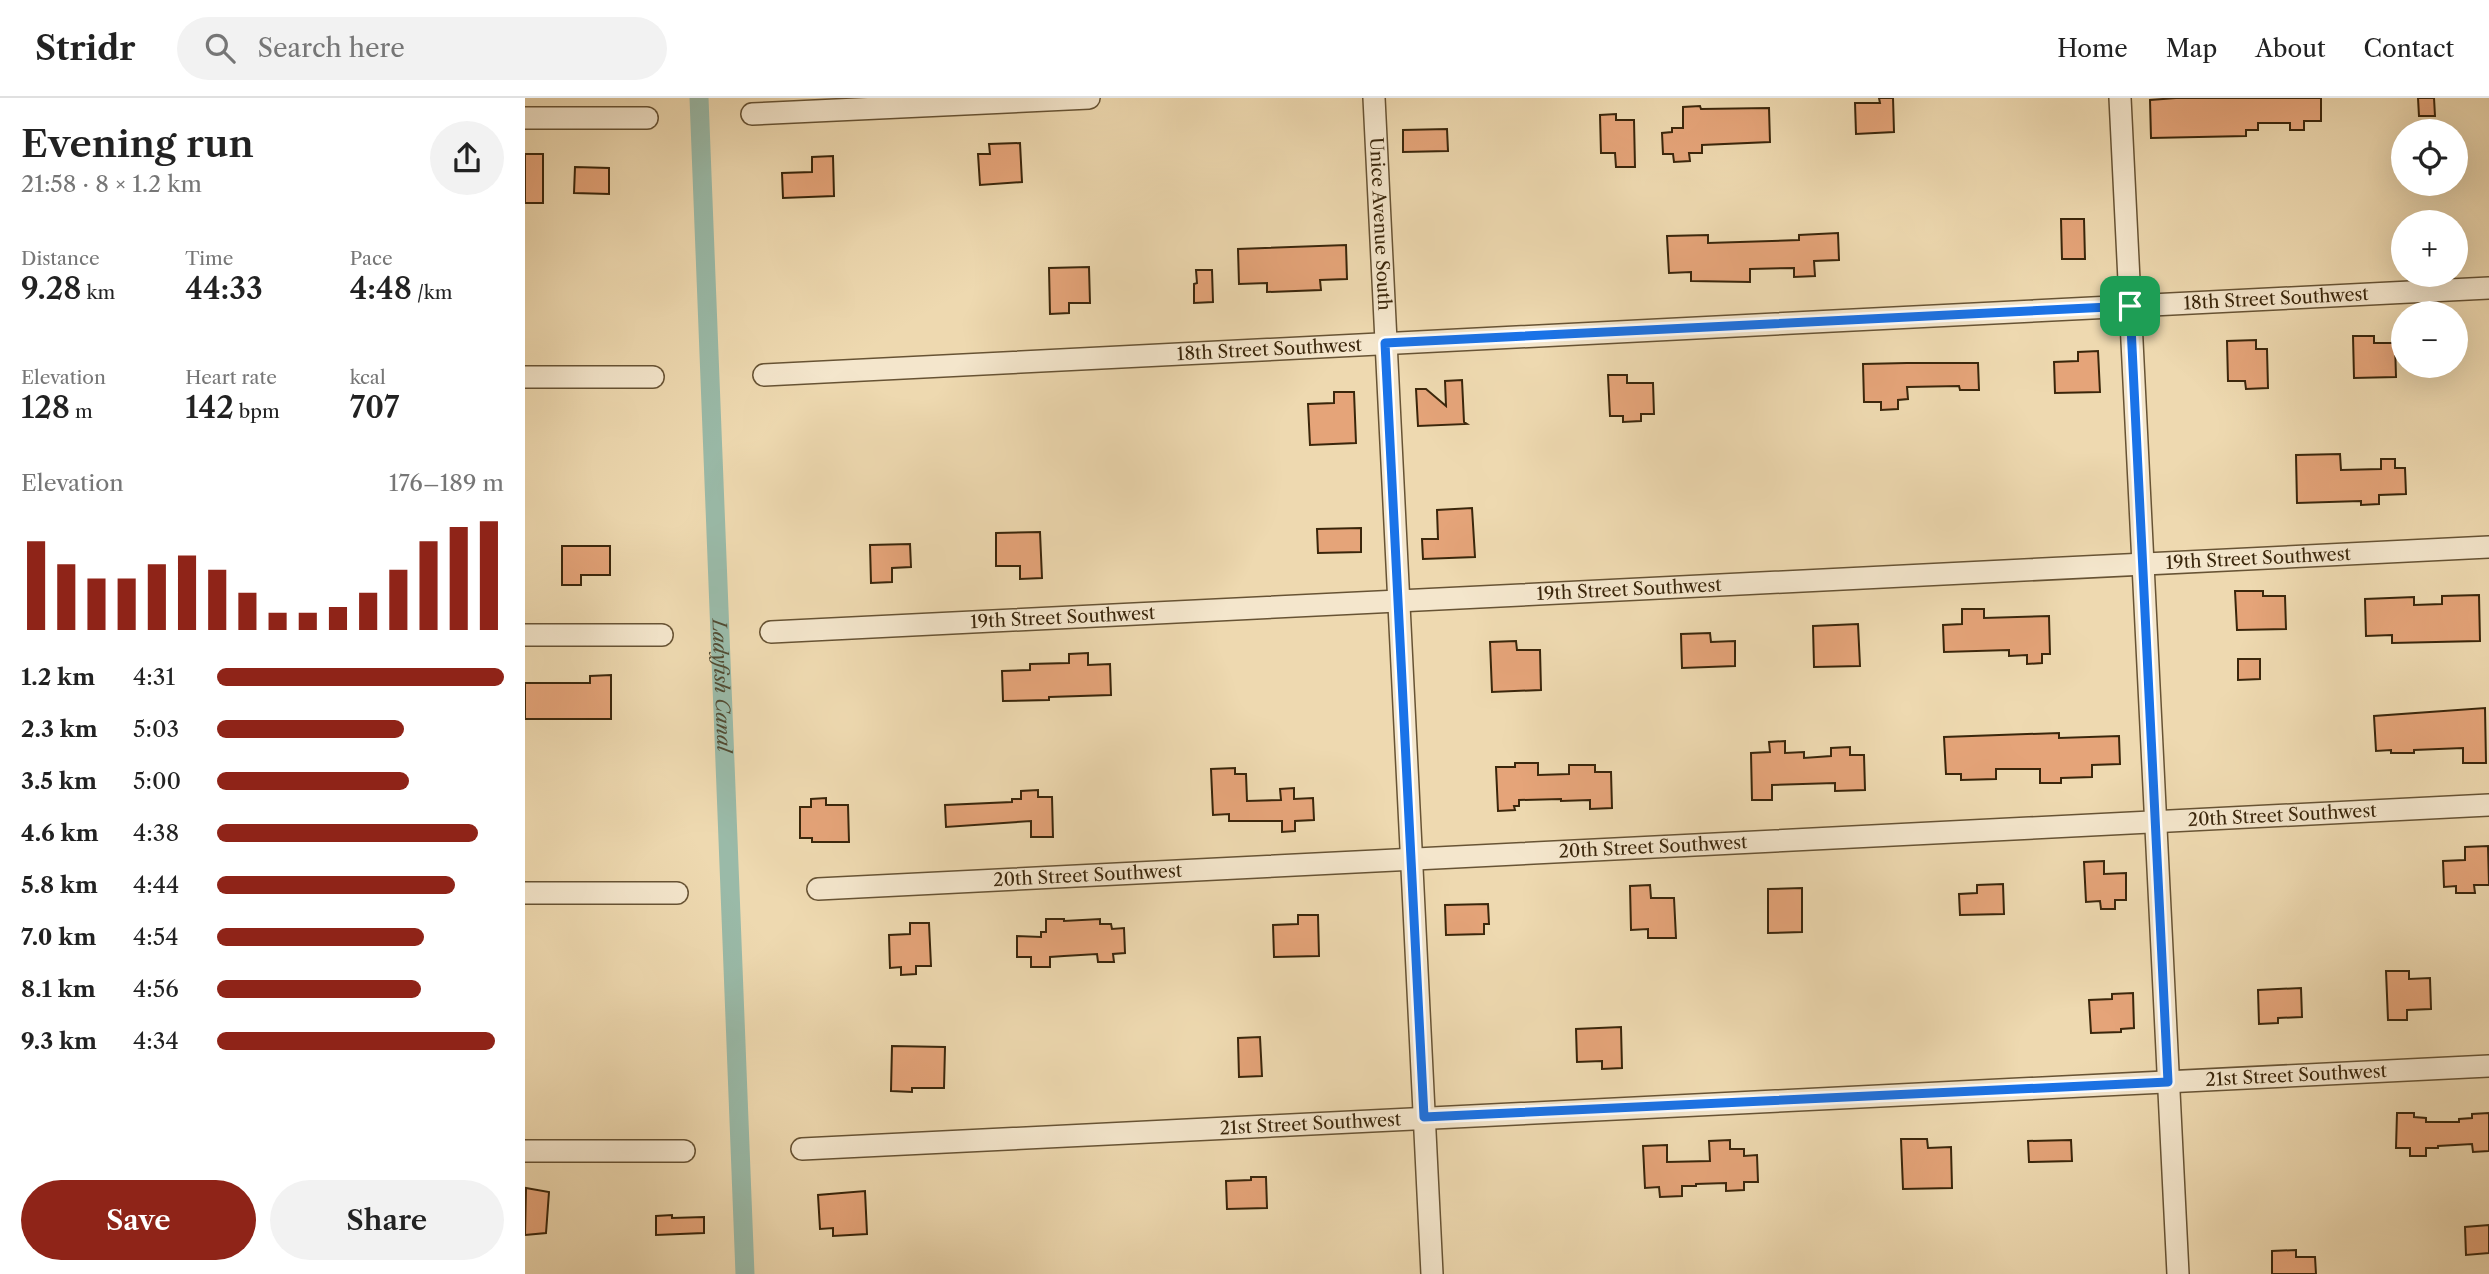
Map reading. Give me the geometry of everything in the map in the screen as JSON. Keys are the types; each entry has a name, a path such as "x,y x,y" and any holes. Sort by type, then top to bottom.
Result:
{"street":[{"path":"752,114 1089,98"},
{"name":"Unice Avenue South","path":"1374,98 1432,1274"},
{"path":"2120,98 2178,1274"},
{"path":"525,118 647,118"},
{"name":"18th Street Southwest","path":"764,375 2489,288"},
{"path":"525,377 653,377"},
{"name":"19th Street Southwest","path":"771,632 2489,547"},
{"path":"525,635 662,635"},
{"name":"20th Street Southwest","path":"818,889 2489,805"},
{"path":"525,893 677,893"},
{"name":"21st Street Southwest","path":"802,1149 2489,1066"},
{"path":"525,1151 684,1151"}],"building":[{"path":"1879,98 1893,98 1894,132 1856,134 1855,103 1880,103"},
{"path":"2321,98 2321,121 2304,121 2304,130 2290,130 2290,123 2258,123 2258,130 2246,130 2246,136 2151,138 2150,100"},
{"path":"2418,98 2434,98 2435,116 2419,116"},
{"path":"1700,106 1701,109 1769,108 1770,142 1702,145 1702,153 1689,153 1690,161 1674,162 1673,154 1663,154 1662,133 1672,132 1672,128 1683,128 1683,107"},
{"path":"1616,114 1616,120 1634,120 1635,167 1616,167 1615,153 1601,153 1600,115"},
{"path":"1447,129 1448,151 1403,152 1403,130"},
{"path":"1020,143 1022,182 980,185 978,154 990,154 989,144"},
{"path":"525,154 543,154 543,203 525,203"},
{"path":"833,156 834,196 783,198 782,173 812,172 812,157"},
{"path":"575,167 609,168 609,194 574,193"},
{"path":"2061,219 2084,219 2085,259 2062,259"},
{"path":"1838,233 1839,260 1814,261 1815,276 1794,277 1794,268 1750,269 1750,282 1691,281 1691,272 1669,273 1667,236 1708,235 1708,243 1799,240 1799,235"},
{"path":"1346,245 1347,279 1320,280 1321,290 1267,292 1267,283 1239,284 1238,249"},
{"path":"1089,267 1090,303 1069,303 1069,313 1050,314 1049,268"},
{"path":"1196,270 1212,270 1213,302 1194,303"},
{"path":"2353,336 2374,336 2374,343 2391,343 2391,377 2354,378"},
{"path":"2256,340 2256,349 2267,349 2268,388 2246,389 2245,381 2228,381 2227,341"},
{"path":"2098,351 2100,392 2055,393 2054,362 2078,361 2078,352"},
{"path":"1978,363 1979,390 1960,390 1959,386 1907,387 1908,399 1898,400 1898,409 1881,410 1881,402 1864,402 1863,364"},
{"path":"1608,375 1627,375 1627,383 1653,383 1654,414 1641,414 1641,421 1623,422 1623,416 1610,416"},
{"path":"1462,380 1464,422 1467,424 1418,426 1416,389 1426,389 1446,406 1445,381"},
{"path":"1334,392 1354,392 1356,443 1310,445 1308,404 1334,403"},
{"path":"2340,454 2341,470 2381,469 2381,459 2395,459 2395,468 2405,468 2406,494 2379,495 2379,504 2361,505 2361,501 2297,503 2296,455"},
{"path":"1472,508 1475,557 1423,559 1422,539 1438,539 1437,510"},
{"path":"1361,528 1361,552 1318,553 1317,529"},
{"path":"1040,532 1042,578 1020,579 1020,566 996,566 996,533"},
{"path":"910,544 911,567 892,568 892,582 871,583 870,545"},
{"path":"562,546 610,546 610,575 581,575 581,585 562,585"},
{"path":"2235,591 2263,591 2263,596 2285,596 2286,629 2237,630"},
{"path":"2479,595 2480,641 2392,643 2392,635 2366,636 2365,599 2414,597 2414,605 2442,604 2442,596"},
{"path":"1962,609 1984,609 1984,618 2049,616 2050,654 2042,654 2042,663 2027,664 2027,655 2009,656 2009,650 1944,652 1943,625 1962,624"},
{"path":"1858,624 1860,666 1814,667 1813,626"},
{"path":"1710,633 1711,642 1735,641 1735,666 1682,668 1681,634"},
{"path":"1516,641 1517,650 1540,650 1541,690 1492,692 1490,642"},
{"path":"1088,653 1088,665 1110,664 1111,695 1003,701 1002,671 1030,670 1030,664 1069,663 1069,654"},
{"path":"2238,659 2260,659 2260,679 2238,680"},
{"path":"611,675 611,719 525,719 525,683 590,683 590,676"},
{"path":"2485,708 2486,763 2463,763 2463,748 2414,750 2414,753 2376,751 2374,716"},
{"path":"2059,733 2059,738 2119,736 2120,764 2092,765 2092,777 2061,778 2061,783 2040,783 2040,769 1996,769 1996,779 1961,780 1961,774 1946,774 1944,737"},
{"path":"1785,741 1785,753 1804,752 1804,758 1831,756 1831,748 1850,747 1850,755 1864,755 1865,790 1835,791 1835,783 1772,785 1772,800 1752,800 1751,753 1770,752 1769,742"},
{"path":"1515,763 1538,763 1538,775 1569,774 1569,765 1595,765 1595,772 1611,772 1612,808 1590,809 1590,800 1519,800 1519,806 1514,806 1515,810 1498,811 1496,767 1515,767"},
{"path":"1235,768 1235,774 1246,774 1247,801 1281,800 1280,789 1294,788 1294,799 1313,798 1314,820 1295,821 1295,831 1282,832 1282,821 1229,821 1229,814 1213,815 1211,769"},
{"path":"1038,790 1038,797 1052,797 1053,837 1031,837 1031,821 946,827 945,805 1012,802 1012,799 1021,799 1021,791"},
{"path":"826,798 826,805 848,805 849,842 812,842 812,838 800,838 800,807 811,807 811,799"},
{"path":"2488,846 2489,885 2474,885 2475,893 2456,893 2456,886 2444,887 2443,861 2465,860 2465,847"},
{"path":"2104,861 2104,874 2126,873 2126,900 2115,900 2115,909 2101,909 2100,901 2086,902 2084,862"},
{"path":"2003,884 2004,914 1960,915 1959,894 1977,893 1977,885"},
{"path":"1650,885 1651,898 1674,898 1676,938 1648,938 1648,929 1631,930 1630,886"},
{"path":"1802,888 1802,932 1768,933 1768,889"},
{"path":"1488,904 1489,924 1484,924 1484,934 1446,935 1445,905"},
{"path":"1298,915 1318,915 1319,956 1274,957 1273,925 1298,924"},
{"path":"1046,919 1100,919 1100,924 1111,924 1112,929 1124,928 1125,953 1113,954 1114,962 1098,962 1097,954 1050,957 1050,967 1031,967 1031,957 1017,957 1017,936 1041,937 1041,932 1046,932"},
{"path":"910,923 929,923 931,966 916,966 916,974 901,975 901,967 890,968 889,935 910,934"},
{"path":"2386,971 2409,971 2409,979 2430,978 2431,1009 2407,1010 2407,1020 2388,1020"},
{"path":"2301,988 2302,1017 2278,1018 2278,1023 2259,1024 2258,990"},
{"path":"2133,993 2134,1028 2121,1029 2121,1032 2091,1033 2089,1000 2112,999 2112,994"},
{"path":"1621,1027 1622,1068 1602,1069 1602,1061 1577,1062 1576,1029"},
{"path":"1260,1037 1262,1076 1239,1077 1238,1038"},
{"path":"892,1046 945,1047 944,1088 912,1088 912,1092 891,1091"},
{"path":"2397,1113 2414,1113 2414,1117 2426,1118 2426,1122 2459,1122 2459,1119 2472,1118 2472,1114 2489,1113 2489,1151 2473,1152 2472,1144 2438,1146 2426,1148 2426,1156 2410,1156 2410,1148 2396,1148"},
{"path":"1901,1139 1927,1139 1928,1148 1951,1147 1952,1188 1903,1189"},
{"path":"1730,1140 1730,1149 1744,1149 1744,1156 1757,1155 1758,1182 1744,1182 1744,1190 1726,1191 1726,1183 1682,1186 1682,1196 1660,1197 1659,1187 1645,1188 1643,1146 1667,1145 1667,1162 1710,1161 1709,1141"},
{"path":"2071,1140 2072,1161 2029,1162 2028,1141"},
{"path":"1251,1177 1266,1177 1267,1208 1227,1209 1226,1181 1251,1180"},
{"path":"526,1188 549,1192 546,1233 525,1235"},
{"path":"865,1191 867,1234 833,1236 833,1228 820,1229 818,1195"},
{"path":"672,1215 672,1218 704,1217 704,1233 656,1235 656,1216"},
{"path":"2489,1225 2489,1253 2466,1255 2465,1227"},
{"path":"2296,1250 2296,1257 2315,1257 2316,1274 2272,1274 2272,1251"}],"waterway":[{"name":"Ladyfish Canal","path":"699,98 745,1274"}],"route":[{"path":"2130,306 2168,1082 1424,1117 1385,343 2130,306"}]}
